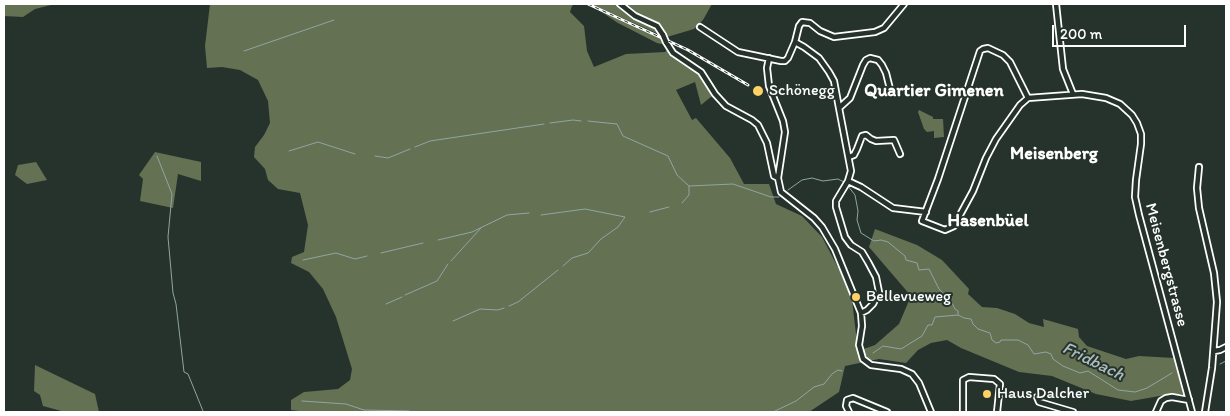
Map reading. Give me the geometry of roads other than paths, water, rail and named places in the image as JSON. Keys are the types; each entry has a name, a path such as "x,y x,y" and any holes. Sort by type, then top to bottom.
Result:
{"street":[{"path":"620,4 636,16 658,26 673,53 701,72 715,94 726,106 758,125 767,142 774,176 778,178"},
{"path":"700,27 738,52 785,61 795,42 798,26 802,22 810,23 820,31 834,37 875,32 884,28 904,4"},
{"path":"1056,4 1064,69 1073,94"},
{"path":"795,42 815,54 827,68 834,81 851,171 848,181 836,201 836,207 845,237 851,245 862,252 876,278 879,292 873,304 861,313"},
{"path":"988,48 1010,62 1028,98 1020,105 996,139 973,191 954,226 945,230 922,221 938,179 980,51 988,48"},
{"path":"769,58 767,68 769,86 783,121 785,132 778,178 781,192 814,218 822,227 835,249 861,313 862,326 859,345 864,359 871,365 901,369 912,374 919,383 932,412"},
{"path":"840,108 850,98 863,65 870,58 878,60 882,65 891,92"},
{"name":"Meisenbergstrasse","path":"1028,98 1092,94 1120,104 1137,123 1141,144 1136,180 1139,215 1192,412"},
{"path":"849,157 854,155 862,136 866,135 876,141 894,140 900,154"},
{"path":"1199,167 1197,188 1199,208 1214,273 1217,297 1214,351 1205,412"},
{"path":"848,181 861,187 893,208 926,212"},
{"path":"1214,351 1226,347"},
{"path":"963,412 963,380 969,376 994,379 1000,384 997,412"},
{"path":"1038,397 1039,402 1073,412"},
{"path":"1156,412 1161,401 1166,398 1172,397 1189,400"},
{"path":"849,412 846,406 847,400 853,398 887,412"}],"waterway":[{"path":"244,51 334,20"},
{"path":"550,123 573,120 581,121"},
{"path":"588,121 617,124 623,136 668,156 677,175 689,186"},
{"path":"415,147 430,141 544,124"},
{"path":"289,151 318,142 355,154"},
{"path":"375,156 388,158 410,149"},
{"path":"157,156 172,194 168,237 173,293 184,372 188,374 203,411"},
{"path":"788,190 802,180 812,178 823,181 838,179 844,182"},
{"path":"682,203 689,195 689,186 733,184 771,197 779,197"},
{"path":"848,186 855,195 858,211 857,220 861,233 874,241 888,242 905,256 906,260 917,263 919,270 929,269 939,289 951,301 958,311 958,315"},
{"path":"650,212 669,207"},
{"path":"541,215 585,209 625,217 618,227 601,239 588,253 572,258 563,266"},
{"path":"438,240 472,232 507,215 529,213"},
{"path":"451,261 481,228"},
{"path":"381,253 423,243"},
{"path":"303,260 336,253 355,259 367,256"},
{"path":"405,295 437,281 448,264"},
{"path":"509,306 518,302 558,270"},
{"path":"386,304 402,297"},
{"path":"453,321 480,309 498,310 504,308"},
{"name":"Fridbach","path":"873,353 883,346 901,349 922,336 928,325 932,325 935,317 958,315 971,319 978,329 990,333 992,340 996,343 1001,340 1018,340 1028,345 1034,354 1046,352 1051,354 1053,359 1063,366 1080,373 1088,371 1118,390 1135,392 1147,388 1172,373"},
{"name":"Fridbach","path":"1220,364 1226,361"},
{"path":"773,412 796,401 814,387 824,384 838,370 842,371"},
{"path":"302,401 346,404 364,410 409,411"}],"railway":[{"path":"588,4 688,50 748,85"}],"place":[{"name":"Schönegg","path":"758,91"},
{"name":"Bellevueweg","path":"856,297"},
{"name":"Haus Dalcher","path":"987,394"}],"district":[{"name":"Quartier Gimenen","path":"934,91"},
{"name":"Meisenberg","path":"1054,154"},
{"name":"Hasenbüel","path":"988,221"}]}
